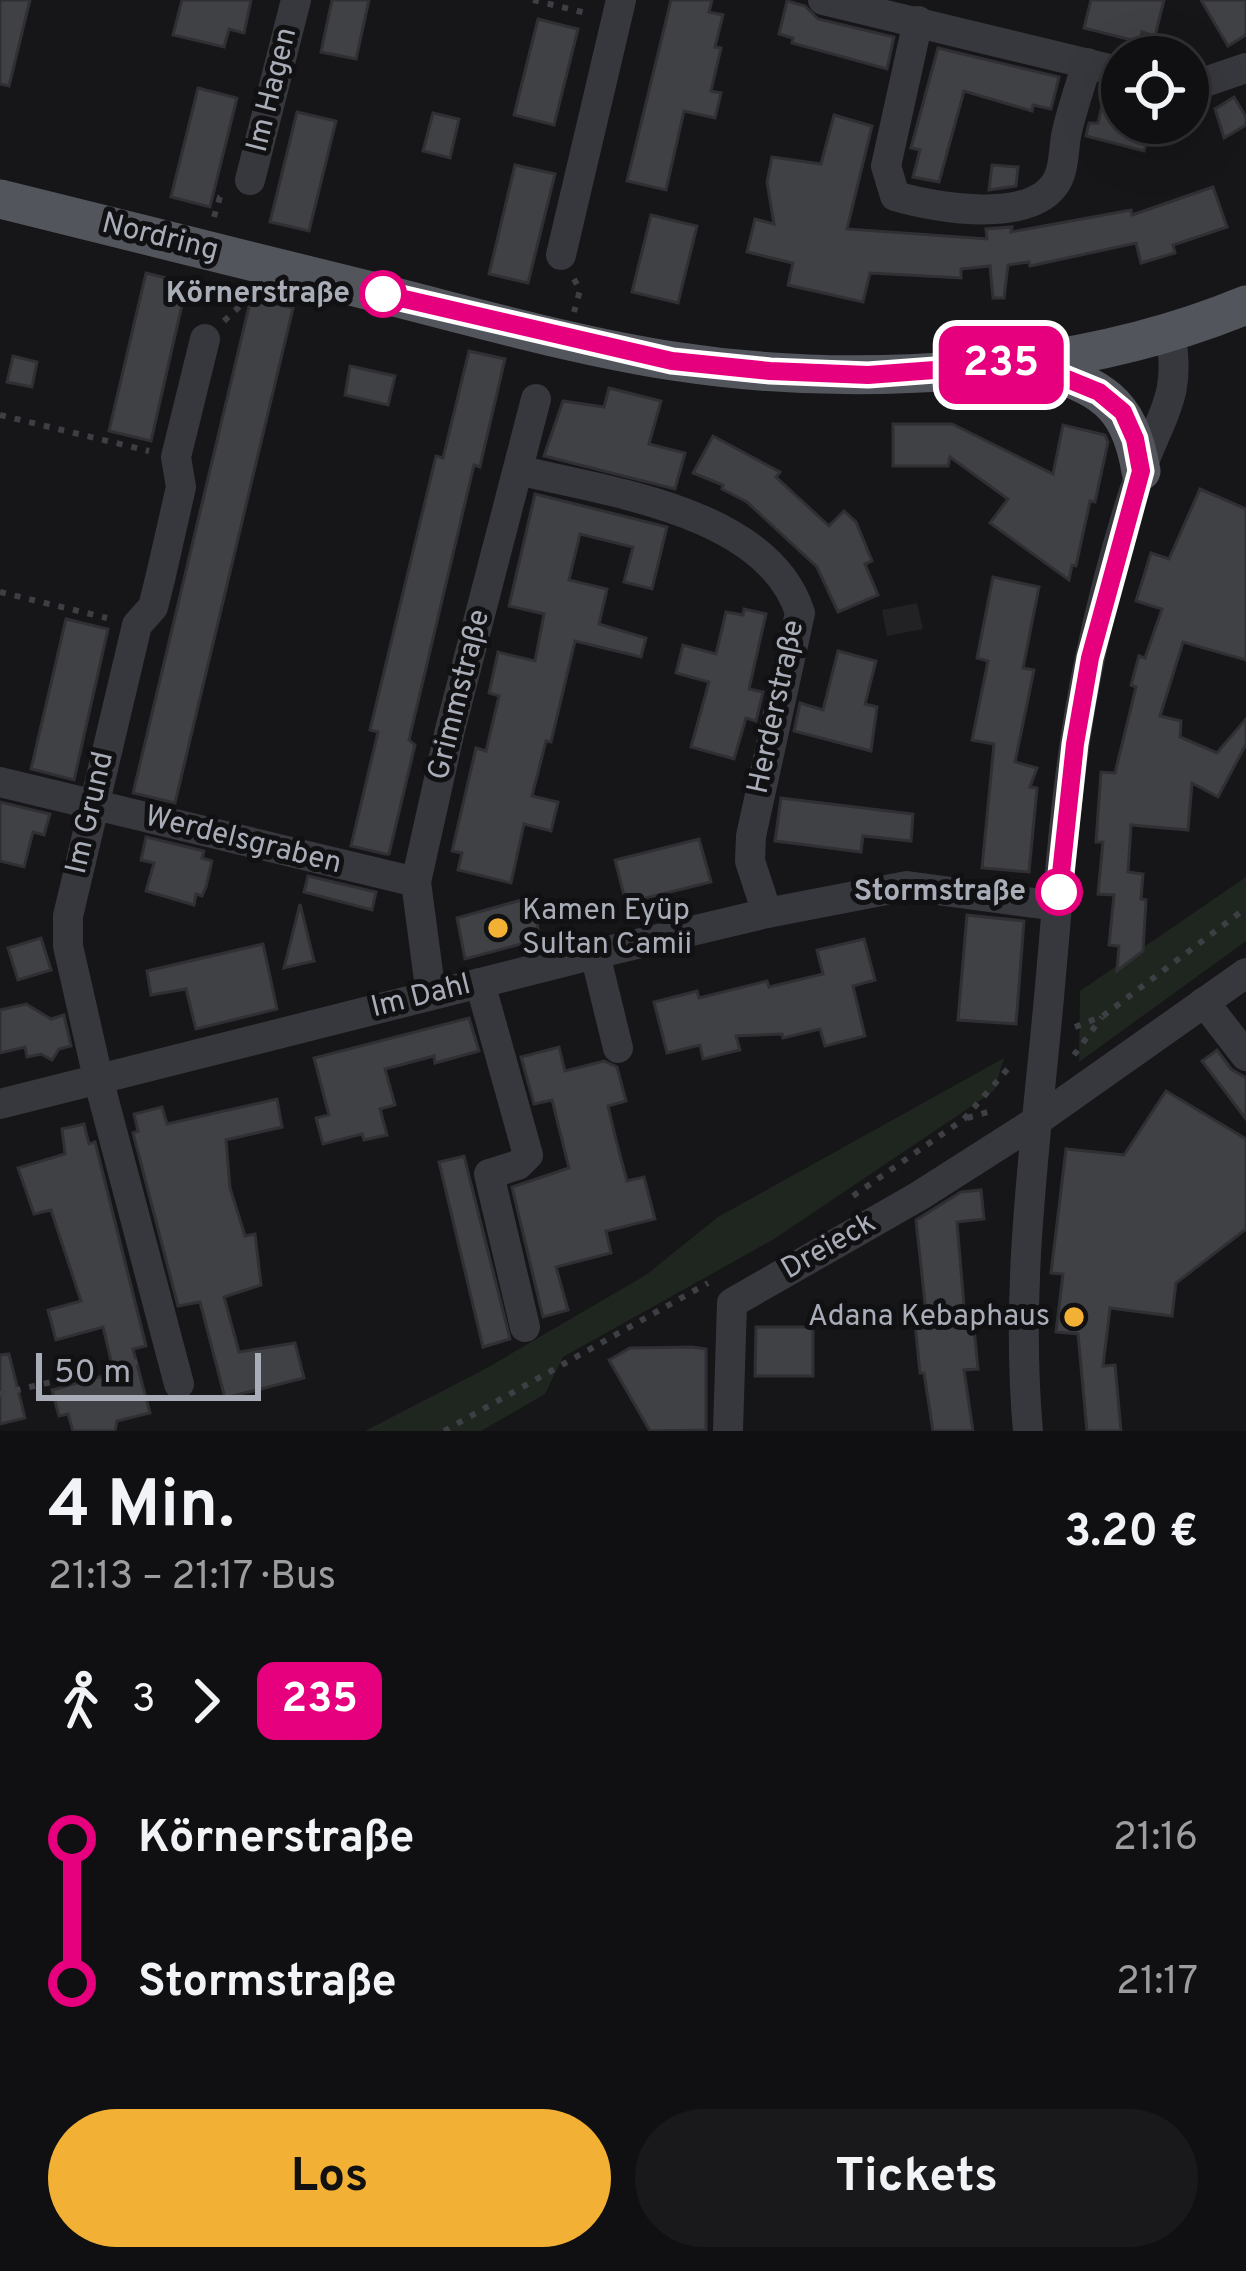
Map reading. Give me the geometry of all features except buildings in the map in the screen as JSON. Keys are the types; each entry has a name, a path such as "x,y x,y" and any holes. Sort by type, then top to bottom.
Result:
{"main road":[{"name":"Nordring","path":"0,199 568,339 672,361 770,371 868,375 1028,363 1120,348 1246,305"},
{"path":"1028,363 1099,392 1123,412 1141,471"}],"street":[{"name":"Im Hagen","path":"250,180 296,0"},
{"path":"823,0 1101,67"},
{"path":"561,255 619,10"},
{"path":"917,21 886,166 896,196 936,208 1018,207 1046,194 1060,176 1087,63"},
{"path":"1209,81 1246,68"},
{"path":"1028,1431 1022,1300 1035,1122 1075,744 1090,658 1141,471 1176,384 1170,334"},
{"name":"Im Grund","path":"175,1369 98,1078 68,946 68,916 137,625 153,607 157,591 181,487 176,457 205,339"},
{"name":"Grimmstraße","path":"431,995 416,882 450,730 536,399"},
{"name":"Herderstraße","path":"518,470 692,514 729,532 792,590 800,613 751,836 750,861 767,913"},
{"name":"Werdelsgraben","path":"0,782 416,882"},
{"name":"Im Dahl","path":"0,1104 596,953 907,886 1057,906"},
{"path":"596,953 618,1048"},
{"path":"1035,1122 1246,973"},
{"path":"480,982 528,1155 518,1165 488,1174 525,1327"},
{"path":"1204,1002 1246,1056"},
{"name":"Dreieck","path":"728,1431 732,1303 919,1196 1035,1122"}],"path":[{"path":"533,0 619,10"},
{"path":"206,250 220,197 250,180"},
{"path":"561,255 580,290 568,339"},
{"path":"205,339 242,305 251,261"},
{"path":"0,415 176,457"},
{"path":"0,592 137,625"},
{"path":"1102,1016 1246,908"},
{"path":"838,1206 964,1119"},
{"path":"444,1431 711,1282"},
{"path":"0,1394 175,1369"}],"shaded area":[{"path":"917,603 923,629 887,636 882,610"},
{"path":"1246,877 1246,941 1079,1062 1080,991"},
{"path":"1004,1058 994,1091 774,1239 563,1357 545,1394 481,1431 365,1431 485,1369 646,1275 718,1217"}],"bus line":[{"name":"235","path":"383,294 672,361 868,375 1028,363 1099,392 1123,412 1141,471 1090,658 1059,892"}],"place":[{"name":"Körnerstraße","path":"383,294"},
{"name":"Stormstraße","path":"1059,892"},
{"name":"Kamen Eyüp Sultan Camii","path":"498,928"},
{"name":"Adana Kebaphaus","path":"1074,1317"}]}
